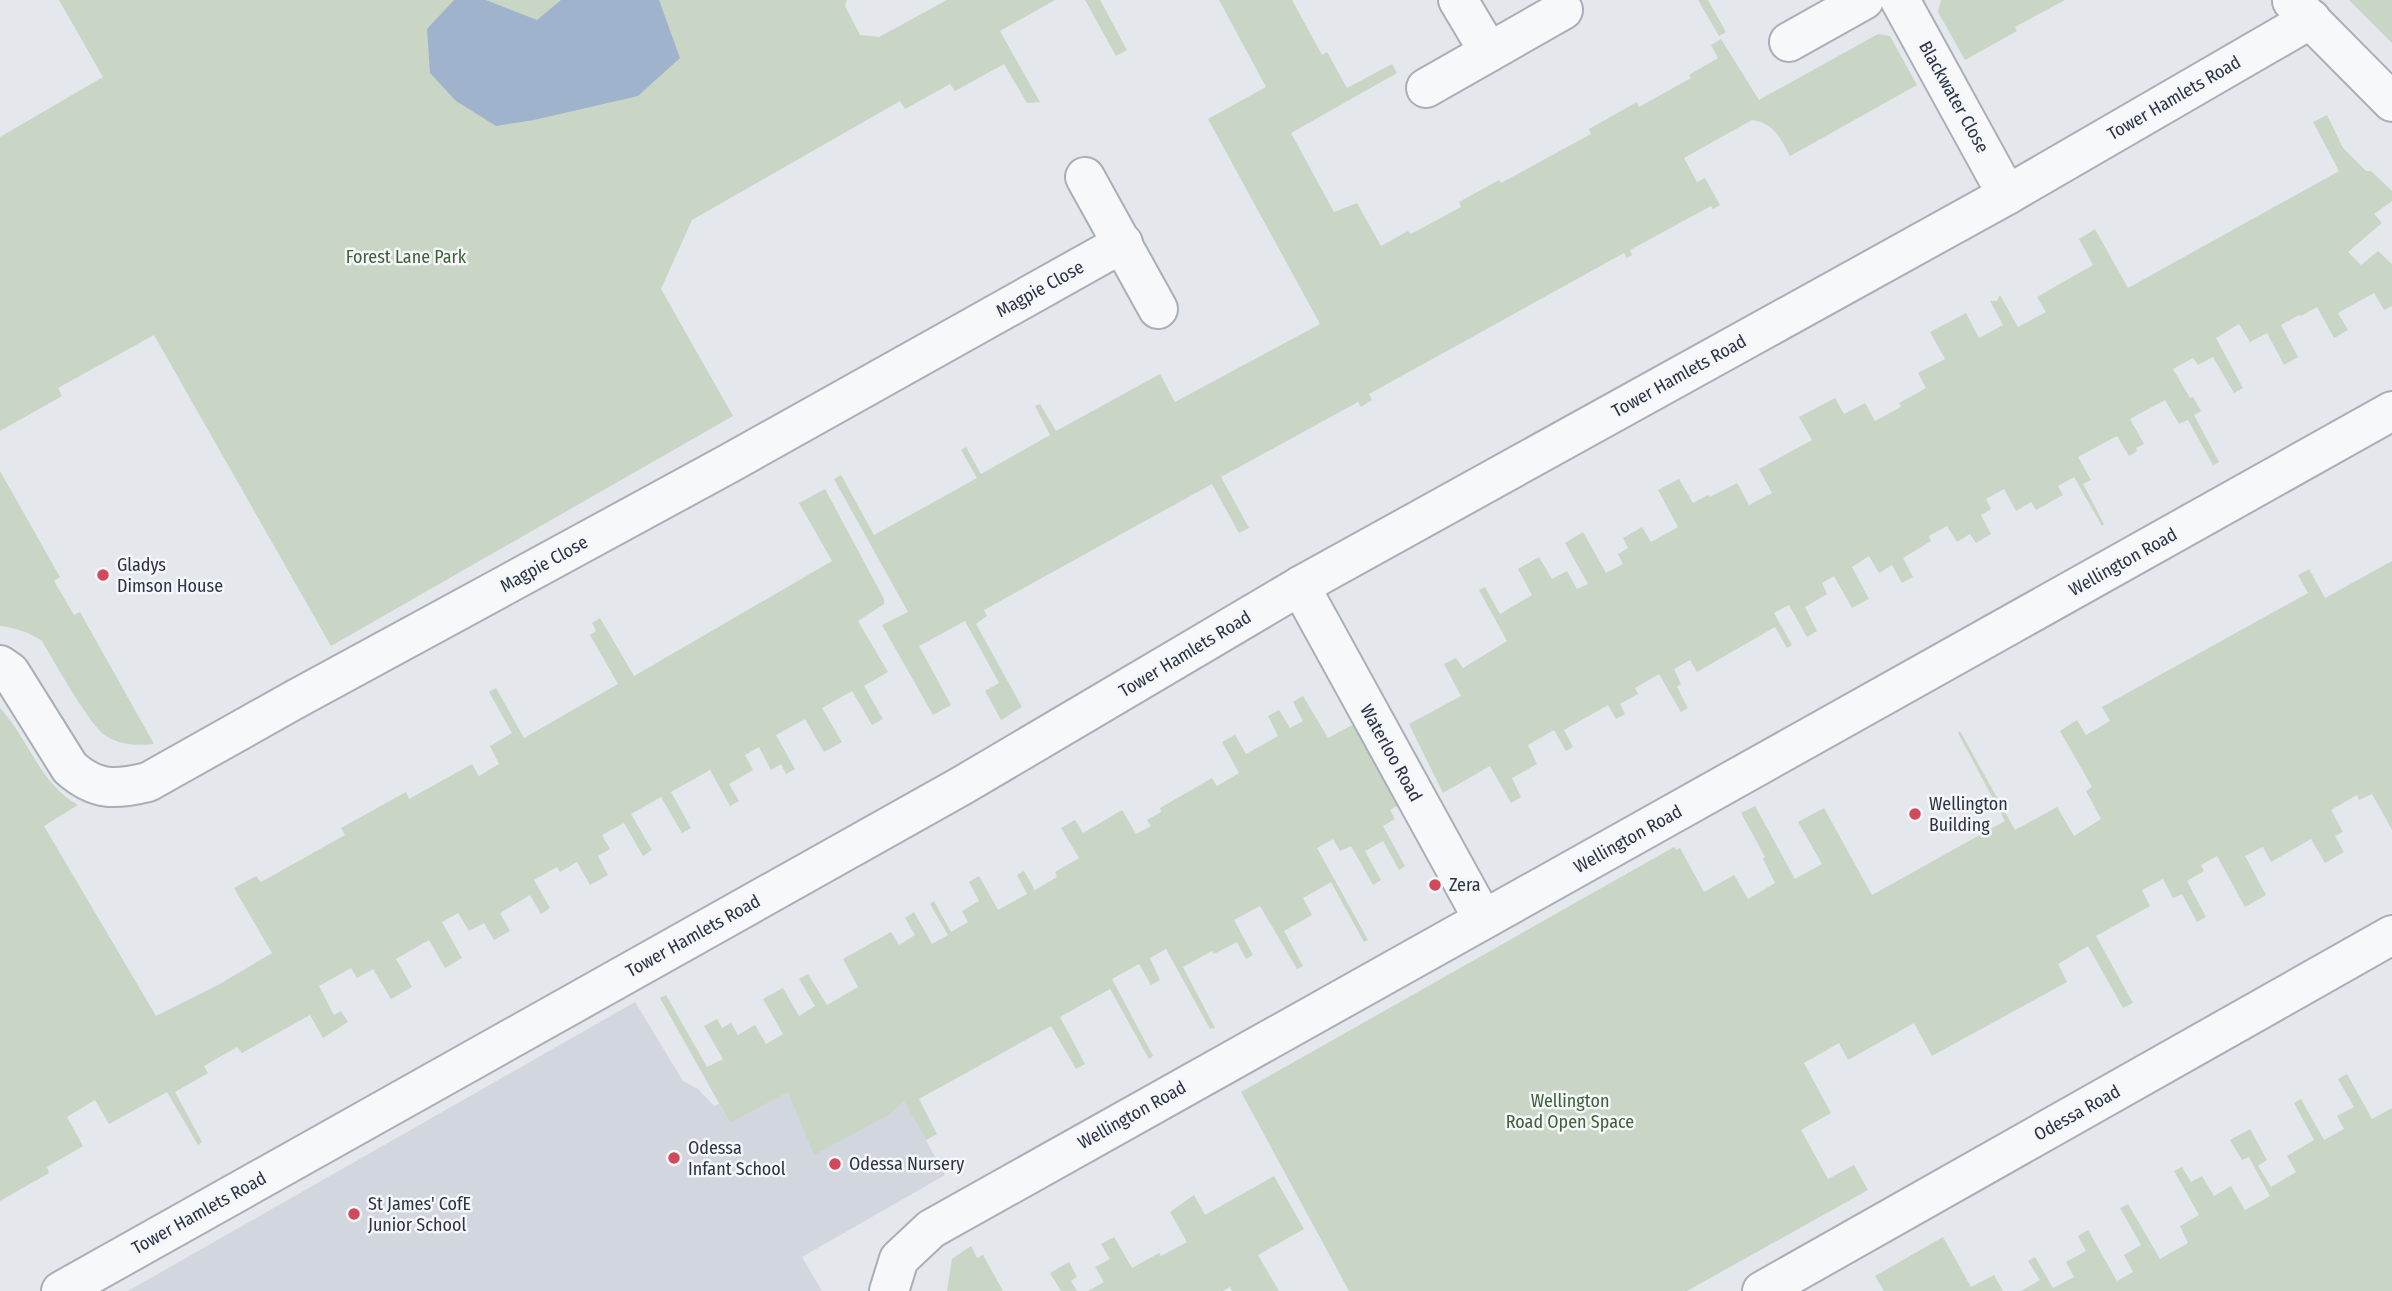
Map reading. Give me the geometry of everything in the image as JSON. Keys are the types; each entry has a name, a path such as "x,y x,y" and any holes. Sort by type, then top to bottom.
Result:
{"street":[{"path":"1458,0 1489,52"},
{"path":"1789,43 1864,0"},
{"name":"Blackwater Close","path":"1900,0 2007,195"},
{"path":"1426,88 1563,10"},
{"path":"2301,10 2392,102"},
{"name":"Tower Hamlets Road","path":"61,1291 963,785 1300,586 2007,195 2301,10"},
{"path":"1085,177 1158,309"},
{"name":"Magpie Close","path":"0,666 10,672 70,768 83,780 100,786 123,788 148,782 728,464 1123,243"},
{"name":"Wellington Road","path":"889,1291 899,1259 931,1229 2392,411"},
{"name":"Waterloo Road","path":"1300,586 1483,919"},
{"name":"Odessa Road","path":"1762,1291 2392,935"}],"shaded area":[{"name":"Odessa Infant School","path":"635,1002 683,1081 698,1089 714,1106 719,1104 730,1123 874,1045 945,1175 802,1257 822,1291 128,1291"}],"green space":[{"name":"Forest Lane Park","path":"59,0 847,0 845,6 860,35 879,37 947,0 1055,0 1000,31 1040,102 1027,103 1004,64 955,91 950,84 905,109 900,101 692,220 661,289 733,416 331,646 154,335 58,388 62,396 0,431 0,137 103,77"},
{"path":"1085,0 1100,0 1127,50 1116,56"},
{"path":"1219,0 1292,0 1322,55 1327,52 1347,88 1392,64 1397,73 1291,133 1334,212 1357,203 1381,246 1408,231 1411,234 1461,207 1459,202 1499,180 1501,183 1591,134 1589,129 1637,102 1639,107 1691,78 1689,75 1718,58 1711,45 1721,39 1759,100 1878,34 1890,36 1917,85 1790,156 1771,128 1752,120 1684,158 1697,182 1705,178 1720,205 1713,209 1711,206 1630,250 1632,255 1627,258 1624,253 1369,394 1372,400 1361,407 1358,402 1221,477 1249,528 1239,533 1212,484 984,610 987,616 976,624 1022,707 1001,720 985,691 999,683 965,621 919,646 951,705 933,715 882,625 908,612 834,479 841,475 874,535 977,478 961,450 966,447 981,474 1050,435 1035,406 1040,404 1056,431 1160,374 1175,402 1320,324 1208,119 1266,87"},
{"path":"1698,0 1708,0 1726,32 1719,36"},
{"path":"1941,0 2065,0 2015,27 2017,31 1965,60 1938,12"},
{"path":"2349,0 2392,0 2392,43"},
{"path":"2327,115 2343,148 2366,171 2371,171 2392,191 2392,201 2374,214 2382,223 2348,252 2361,265 2378,251 2392,264 2392,306 2384,310 2374,293 2338,313 2348,330 2334,338 2317,307 2299,315 2281,325 2298,357 2284,365 2267,333 2250,342 2239,324 2216,338 2243,388 2234,393 2213,357 2198,365 2193,358 2173,369 2201,411 2194,415 2219,462 2213,465 2188,420 2179,424 2165,400 2130,419 2144,444 2136,448 2137,451 2129,456 2117,436 2078,457 2091,480 2083,484 2104,524 2102,526 2074,477 2058,486 2063,495 2036,510 2031,502 2016,511 2004,489 1986,499 1991,509 1981,515 1991,534 1976,543 1970,534 1957,542 1947,526 1929,536 1931,541 1903,558 1913,577 1902,583 1892,565 1879,573 1869,556 1852,567 1869,599 1852,608 1834,576 1822,583 1827,594 1805,607 1817,631 1807,637 1789,605 1774,613 1792,645 1787,648 1775,627 1697,672 1690,660 1674,669 1681,684 1677,687 1688,708 1681,712 1659,674 1635,688 1638,694 1620,704 1625,714 1616,719 1608,705 1564,730 1573,747 1566,751 1554,730 1528,745 1537,764 1512,778 1521,797 1511,803 1490,766 1443,793 1409,724 1461,696 1444,664 1456,658 1463,668 1507,641 1479,590 1485,587 1500,614 1532,595 1518,569 1539,557 1552,579 1567,571 1577,589 1588,584 1565,543 1583,532 1606,573 1623,564 1618,554 1628,548 1623,538 1642,527 1651,542 1678,527 1658,490 1679,479 1693,503 1737,483 1749,505 1772,493 1759,469 1812,440 1799,417 1835,398 1844,414 1865,403 1875,421 1901,407 1899,403 1926,388 1918,373 1945,359 1930,332 1966,313 1979,338 2003,325 1990,301 1997,301 2000,295 2018,327 2046,312 2037,297 2093,265 2079,239 2095,229 2128,288 2339,171 2313,122"},
{"path":"0,471 60,577 54,581 74,615 80,612 154,744 130,744 106,736 82,707 42,641 22,631 0,626"},
{"path":"825,489 884,599 884,604 858,621 888,672 864,686 883,719 872,725 852,691 822,708 842,742 824,752 805,719 776,735 795,769 786,774 781,764 771,770 759,747 745,755 753,770 729,784 739,801 730,806 710,770 671,792 691,828 682,833 661,797 631,814 652,850 643,856 624,823 602,835 610,849 598,856 608,875 590,885 577,862 560,872 557,867 534,880 550,908 541,914 530,895 500,913 510,931 494,940 484,923 469,931 458,913 442,922 462,958 445,968 429,940 396,959 412,987 391,999 373,969 357,978 351,968 319,986 334,1015 341,1011 348,1022 323,1038 310,1015 242,1053 237,1047 204,1066 208,1073 175,1092 202,1142 198,1145 167,1092 109,1124 95,1100 67,1117 83,1146 47,1167 49,1173 0,1201 0,708 53,785 78,805 44,826 156,1016 218,985 272,953 234,888 256,876 261,882 345,835 341,828 406,792 409,799 472,764 479,776 499,764 490,746 512,733 489,692 496,688 524,738 618,684 590,635 596,631 592,623 600,618 634,676 832,561 799,503"},
{"name":"Wellington Road Open Space","path":"2392,561 2392,830 2372,794 2359,800 2357,795 2331,810 2343,832 2335,836 2344,852 2325,863 2311,839 2271,862 2263,847 2245,856 2266,895 2245,907 2217,856 2201,865 2204,871 2187,881 2206,917 2197,922 2182,894 2173,898 2163,879 2142,890 2150,906 2096,936 2133,1003 2123,1008 2088,946 2058,964 2067,982 1932,1056 1914,1023 1848,1060 1839,1043 1804,1063 1831,1113 1801,1130 1828,1179 1854,1165 1868,1190 1687,1291 1349,1291 1241,1092 1674,847 1676,850 1680,848 1704,892 1734,875 1748,899 1775,883 1763,859 1765,857 1741,813 1755,806 1795,879 1822,864 1798,822 1824,808 1872,895 2005,821 1958,733 1960,731 2015,830 2057,807 2074,836 2101,819 2086,791 2092,787 2060,731 2077,720 2086,735 2110,721 2102,707 2308,593 2298,575 2309,569 2325,598"},
{"path":"1303,696 1328,738 1356,723 1401,804 1390,810 1395,819 1383,826 1405,866 1399,870 1383,841 1365,851 1381,880 1373,885 1351,846 1340,851 1333,839 1317,848 1368,940 1364,942 1331,882 1303,898 1312,915 1284,931 1303,966 1297,969 1260,906 1234,920 1253,955 1246,959 1237,942 1214,954 1212,951 1183,967 1215,1028 1210,1029 1166,949 1150,958 1160,980 1151,985 1139,964 1112,979 1153,1056 1149,1059 1110,989 1060,1017 1085,1064 1076,1069 1051,1026 919,1099 937,1134 926,1140 904,1101 890,1114 814,1155 788,1092 730,1123 660,998 666,995 707,1067 723,1059 704,1026 717,1019 722,1028 731,1023 738,1035 755,1025 766,1044 783,1034 763,999 783,988 799,1016 815,1006 799,979 808,974 827,1005 858,987 843,959 891,932 899,945 915,935 905,918 914,912 932,944 948,935 930,904 934,901 951,932 968,922 962,911 979,901 969,882 979,876 998,910 1027,894 1017,875 1024,871 1035,890 1057,877 1055,872 1079,858 1061,828 1075,820 1083,833 1122,810 1136,834 1151,826 1147,820 1161,812 1160,808 1212,778 1217,786 1239,773 1222,742 1235,735 1246,754 1278,736 1268,716 1279,710 1290,728 1303,721 1293,702"},
{"path":"2347,1074 2372,1119 2392,1108 2392,1291 2021,1291 2040,1280 2028,1261 2035,1257 2053,1288 2074,1277 2066,1262 2086,1251 2078,1236 2088,1230 2117,1281 2133,1272 2124,1255 2141,1245 2120,1208 2128,1204 2160,1259 2188,1243 2180,1226 2199,1215 2174,1171 2182,1167 2191,1182 2202,1176 2214,1196 2231,1186 2245,1210 2270,1196 2249,1157 2242,1160 2230,1140 2250,1129 2267,1160 2258,1166 2271,1187 2296,1172 2287,1156 2314,1140 2294,1103 2301,1099 2324,1140 2344,1129 2337,1116 2354,1107 2338,1079"},
{"path":"1274,1176 1304,1229 1258,1255 1279,1291 1232,1291 1230,1287 1223,1291 1088,1291 1104,1282 1095,1267 1110,1259 1101,1244 1114,1237 1132,1268 1187,1242 1170,1212 1194,1195 1205,1215"},
{"path":"1943,1237 1971,1287 1994,1275 2003,1291 1884,1291 1875,1276"},
{"path":"971,1246 977,1258 983,1255 1003,1291 947,1291 952,1259"},
{"path":"1069,1262 1077,1277 1071,1281 1077,1291 1061,1291 1050,1273"}],"water":[{"path":"454,0 486,0 537,20 561,0 659,0 680,58 638,96 496,126 456,101 430,73 427,29"}],"place":[{"name":"Gladys Dimson House","path":"103,575"},
{"name":"Wellington Building","path":"1915,814"},
{"name":"Zera","path":"1435,885"},
{"name":"Odessa Infant School","path":"674,1158"},
{"name":"Odessa Nursery","path":"835,1164"},
{"name":"St James' CofE Junior School","path":"354,1214"}]}
